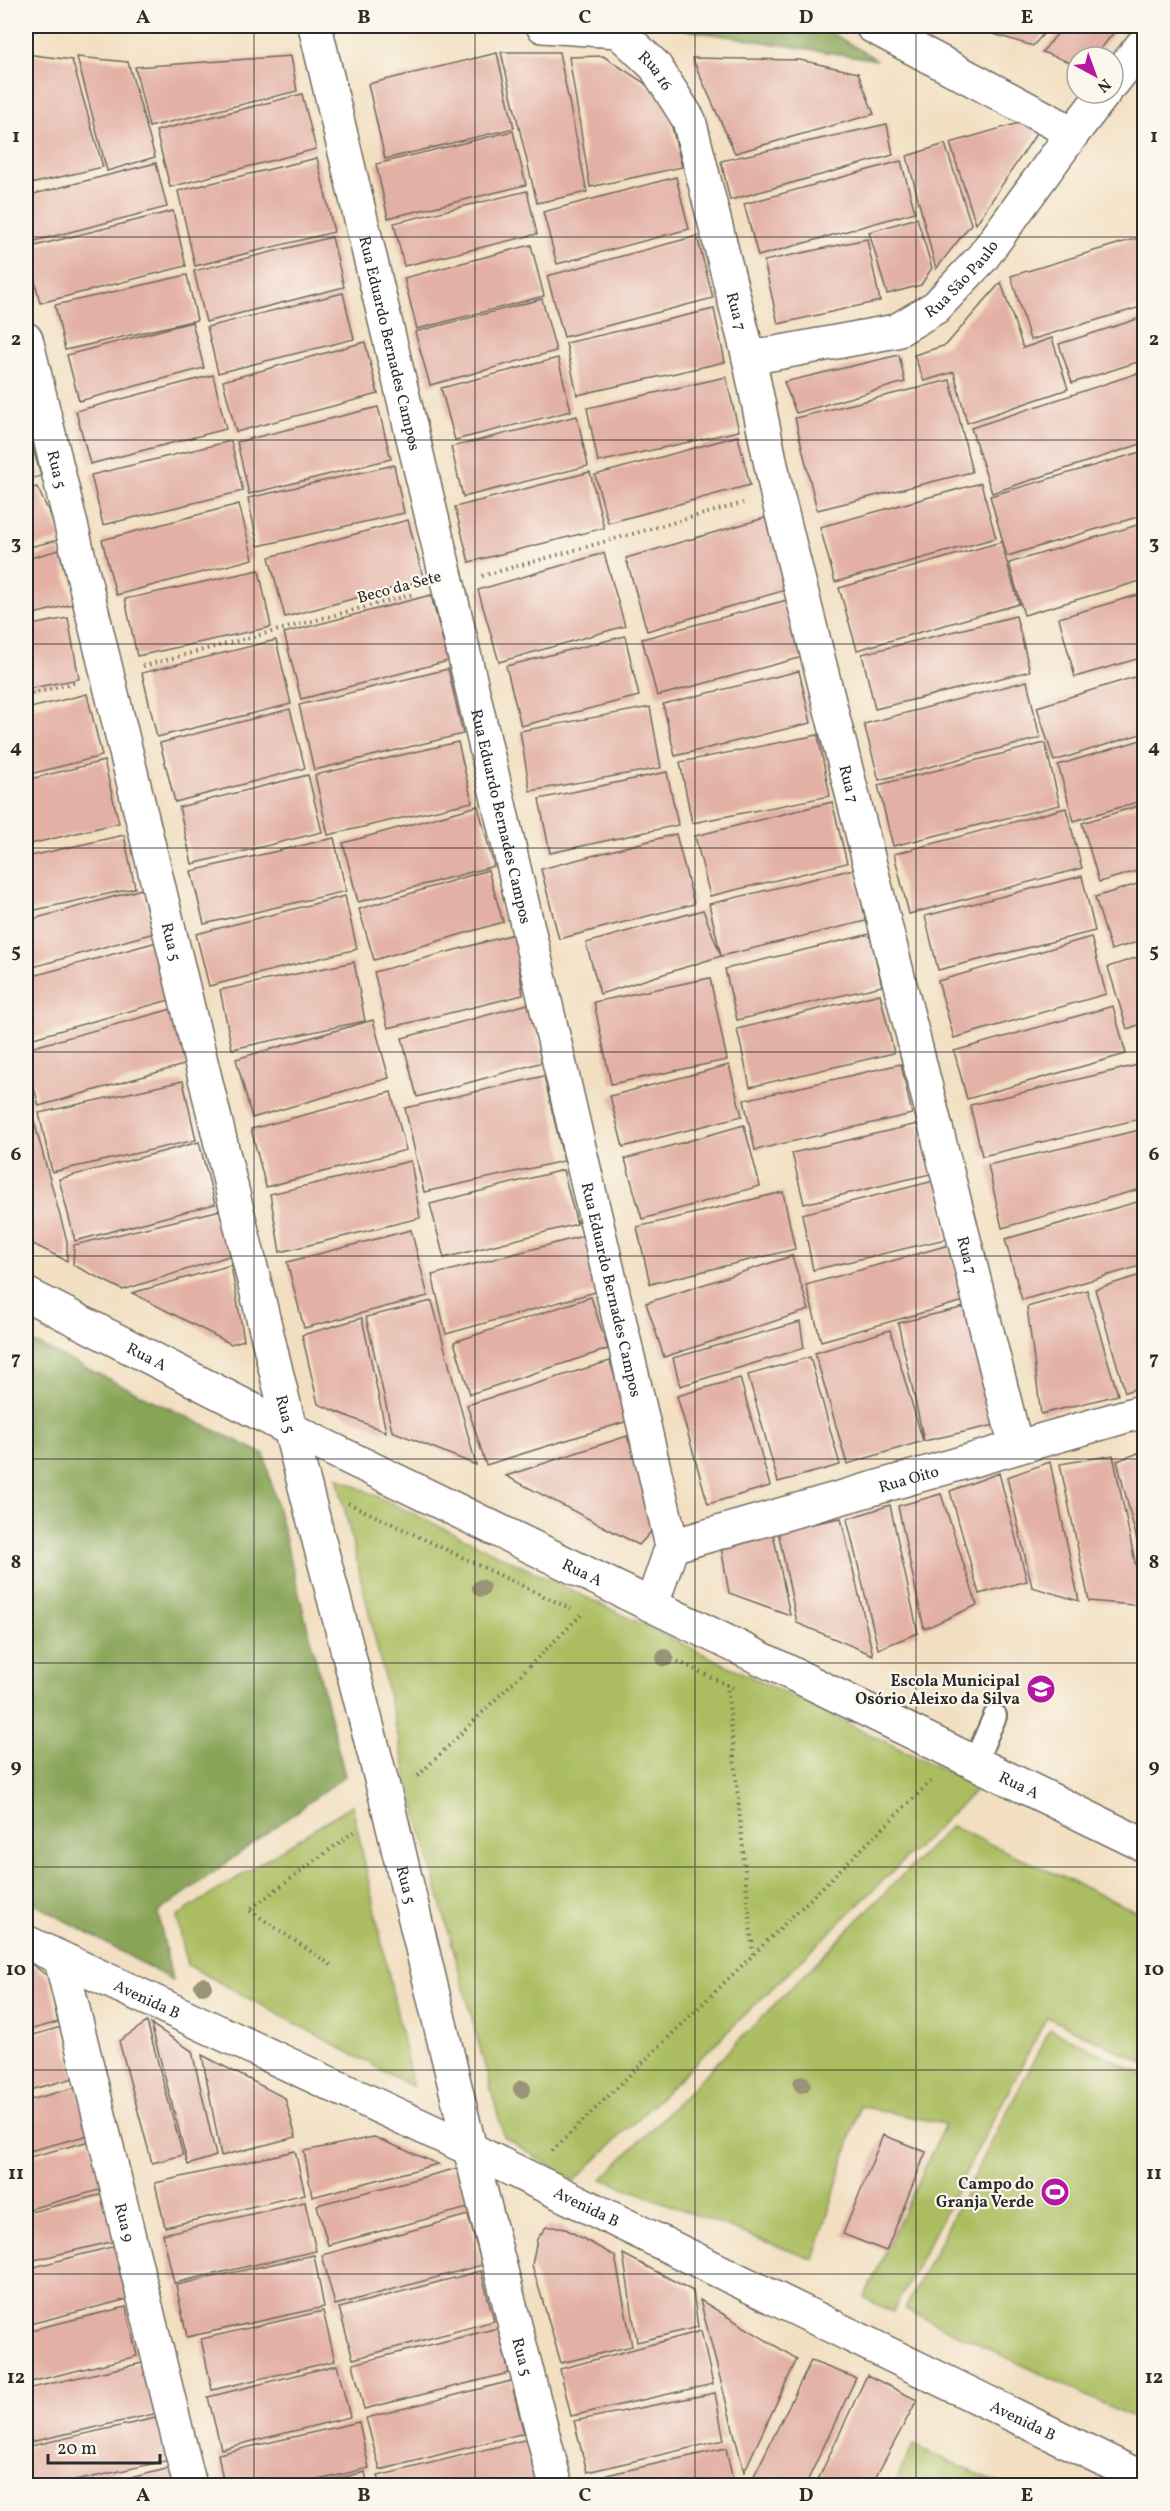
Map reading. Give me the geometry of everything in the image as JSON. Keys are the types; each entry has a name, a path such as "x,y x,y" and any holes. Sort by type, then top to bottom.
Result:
{"street":[{"name":"Rua Eduardo Bernades Campos","path":"315,26 672,1545"},
{"name":"Rua 16","path":"543,26 618,31 655,66 689,120"},
{"path":"872,26 1073,132"},
{"path":"1125,67 1144,43"},
{"name":"Rua São Paulo","path":"749,358 896,331 936,307 982,258 1094,105"},
{"name":"Rua 7","path":"689,120 749,358 777,494 1016,1447"},
{"name":"Rua 5","path":"26,339 290,1428 388,1806 470,2149 556,2486"},
{"name":"Rua A","path":"26,1294 290,1428 1144,1845"},
{"name":"Rua Oito","path":"672,1545 1144,1411"},
{"path":"652,1604 672,1545"},
{"name":"Avenida B","path":"26,1942 60,1960 470,2149 1144,2479"},
{"name":"Rua 9","path":"60,1960 190,2486"}],"lane":[{"path":"967,1758 995,1716"}],"path":[{"name":"Beco da Sete","path":"26,695 448,585 777,494"},
{"path":"723,1640 753,1955"},
{"path":"526,2176 753,1955 967,1758"}],"green space":[{"path":"662,26 820,26 877,60"},
{"path":"26,1339 264,1454 345,1776 158,1913 172,1980 26,1899"},
{"path":"337,1477 979,1787 574,2181 504,2137 411,1792"},
{"path":"352,1805 413,2087 187,1965 177,1916"},
{"path":"951,1826 1144,1915 1144,2063 1047,2017 893,2312 864,2298 945,2124 860,2106 814,2260 602,2179"},
{"name":"Campo do Granja Verde","path":"1050,2029 1144,2075 1144,2423 905,2309"},
{"path":"913,2445 1002,2485 894,2485"}],"building":[{"path":"960,26 975,26 971,30"},
{"path":"983,26 1050,26 1033,46 980,30"},
{"path":"1064,26 1119,26 1104,45 1065,45 1065,61 1042,52"},
{"path":"501,52 559,52 587,192 537,203"},
{"path":"497,53 514,128 385,159 368,84"},
{"path":"26,54 72,60 103,167 26,185"},
{"path":"291,56 297,91 149,127 135,67"},
{"path":"603,56 643,82 666,103 682,167 590,187 569,57"},
{"path":"77,57 128,62 155,157 107,171"},
{"path":"692,58 800,60 858,73 874,114 735,153"},
{"path":"302,94 316,149 170,187 156,131"},
{"path":"1022,122 1038,131 976,224 950,143"},
{"path":"887,124 893,155 730,200 721,161"},
{"path":"513,131 526,185 388,218 376,164"},
{"path":"945,144 971,224 936,269 907,156"},
{"path":"317,158 334,232 195,266 178,191"},
{"path":"901,161 915,212 758,256 744,204"},
{"path":"156,163 167,207 27,243 26,196"},
{"path":"676,177 689,229 557,264 543,212"},
{"path":"527,191 537,234 404,266 394,223"},
{"path":"173,211 186,266 40,303 27,248"},
{"path":"917,218 932,268 921,285 887,294 869,232"},
{"path":"697,236 713,298 564,337 547,276"},
{"path":"1144,236 1144,306 1030,340 1011,276"},
{"path":"332,237 344,287 206,322 194,271"},
{"path":"867,239 880,301 778,324 764,261"},
{"path":"531,245 544,296 417,329 404,278"},
{"path":"187,275 197,320 65,350 55,305"},
{"path":"1001,282 1023,348 1052,338 1068,389 967,423 954,372 924,381 914,355 946,345"},
{"path":"343,293 354,339 218,373 207,327"},
{"path":"542,299 556,351 430,385 415,332"},
{"path":"714,309 725,362 577,395 566,343"},
{"path":"1144,317 1144,360 1072,383 1059,344"},
{"path":"192,322 204,368 79,401 67,355"},
{"path":"365,342 378,394 236,432 223,381"},
{"path":"899,355 905,382 796,413 784,382"},
{"path":"558,358 571,411 455,440 441,388"},
{"path":"1144,371 1144,443 992,493 971,428"},
{"path":"213,375 226,429 90,464 76,411"},
{"path":"726,377 739,431 598,462 587,408"},
{"path":"950,380 972,472 817,510 795,418"},
{"path":"378,407 391,459 249,494 237,442"},
{"path":"577,416 588,466 463,497 451,447"},
{"path":"26,425 41,476 26,480"},
{"path":"738,436 750,485 608,523 595,475"},
{"path":"231,441 243,491 103,525 91,475"},
{"path":"1144,451 1144,515 1007,556 990,496"},
{"path":"394,465 404,513 258,546 248,498"},
{"path":"590,472 604,528 469,562 455,507"},
{"path":"981,483 996,538 835,582 820,527"},
{"path":"37,487 62,539 26,548 26,490"},
{"path":"239,504 253,559 116,595 102,540"},
{"path":"768,517 789,589 647,631 626,558"},
{"path":"408,520 424,580 285,617 269,557"},
{"path":"1144,523 1144,580 1024,615 1009,563"},
{"path":"1001,542 1019,604 857,650 839,588"},
{"path":"59,550 73,604 26,616 26,559"},
{"path":"604,553 625,626 499,662 478,590"},
{"path":"259,570 271,627 137,656 125,599"},
{"path":"1144,593 1144,657 1075,677 1059,618"},
{"path":"431,595 448,661 301,699 284,633"},
{"path":"787,600 803,657 657,696 642,639"},
{"path":"1016,616 1030,671 875,709 862,654"},
{"path":"68,618 79,679 26,689 26,626"},
{"path":"625,636 639,696 521,726 506,666"},
{"path":"276,640 291,704 157,737 142,673"},
{"path":"448,669 463,734 314,770 299,705"},
{"path":"799,671 811,723 675,756 663,704"},
{"path":"1144,674 1144,733 1054,761 1037,707"},
{"path":"1027,681 1040,738 879,780 864,724"},
{"path":"87,694 102,756 26,775 26,709"},
{"path":"650,707 661,768 530,791 520,731"},
{"path":"290,709 305,768 175,802 160,743"},
{"path":"818,735 830,796 692,823 680,762"},
{"path":"1144,739 1144,800 1074,821 1058,765"},
{"path":"458,742 472,802 328,835 315,775"},
{"path":"1045,743 1060,805 893,846 878,785"},
{"path":"104,761 119,823 26,845 26,780"},
{"path":"667,772 678,825 550,853 539,799"},
{"path":"308,775 322,832 192,864 179,807"},
{"path":"832,802 847,863 710,896 695,836"},
{"path":"1144,804 1144,869 1099,882 1082,823"},
{"path":"478,806 494,866 358,902 343,843"},
{"path":"1066,808 1082,868 909,914 894,854"},
{"path":"676,834 694,904 559,939 541,869"},
{"path":"124,835 135,888 26,912 26,857"},
{"path":"334,838 346,891 204,924 191,871"},
{"path":"854,869 866,921 721,956 709,904"},
{"path":"488,870 503,922 374,960 359,909"},
{"path":"1082,876 1095,931 938,970 925,916"},
{"path":"1144,882 1144,940 1111,950 1095,897"},
{"path":"142,889 154,933 26,969 26,921"},
{"path":"345,896 357,949 209,986 196,934"},
{"path":"703,910 721,956 600,994 586,943"},
{"path":"514,934 523,995 388,1028 374,972"},
{"path":"870,934 882,986 737,1020 725,969"},
{"path":"1091,937 1106,994 954,1038 938,981"},
{"path":"157,942 173,999 26,1040 26,978"},
{"path":"1144,955 1144,1023 1127,1029 1108,967"},
{"path":"354,962 365,1021 232,1049 220,990"},
{"path":"710,978 727,1060 611,1084 594,1002"},
{"path":"880,994 894,1053 750,1087 737,1029"},
{"path":"528,1004 543,1062 417,1097 402,1038"},
{"path":"1113,1006 1126,1054 967,1099 954,1051"},
{"path":"172,1009 187,1064 39,1106 26,1058 26,1049"},
{"path":"373,1020 389,1078 252,1118 236,1059"},
{"path":"901,1064 912,1114 755,1150 744,1100"},
{"path":"729,1065 742,1116 623,1147 610,1096"},
{"path":"1138,1065 1144,1094 1144,1118 982,1156 970,1105"},
{"path":"544,1076 564,1161 424,1192 405,1108"},
{"path":"26,1081 32,1105 26,1106"},
{"path":"183,1081 196,1140 52,1172 39,1113"},
{"path":"391,1092 406,1150 266,1187 251,1129"},
{"path":"33,1118 67,1241 67,1261 29,1242 26,1227 26,1119"},
{"path":"918,1124 930,1174 804,1204 792,1153"},
{"path":"744,1125 760,1186 642,1219 625,1159"},
{"path":"1144,1129 1144,1188 1002,1228 988,1165"},
{"path":"199,1142 215,1204 75,1241 59,1179"},
{"path":"411,1161 420,1218 280,1252 270,1194"},
{"path":"563,1170 577,1224 444,1258 430,1204"},
{"path":"938,1180 946,1239 813,1270 802,1214"},
{"path":"783,1192 795,1249 650,1284 637,1227"},
{"path":"1144,1200 1144,1265 1022,1300 1005,1239"},
{"path":"221,1210 232,1255 123,1290 73,1265 74,1245"},
{"path":"411,1230 428,1296 304,1328 287,1262"},
{"path":"583,1236 599,1291 446,1334 432,1275"},
{"path":"949,1245 964,1301 821,1341 806,1285"},
{"path":"792,1256 809,1310 664,1357 646,1303"},
{"path":"231,1265 244,1340 231,1344 132,1293"},
{"path":"1144,1274 1144,1386 1125,1392 1095,1289"},
{"path":"1087,1290 1118,1395 1041,1414 1027,1307"},
{"path":"591,1297 608,1349 470,1394 454,1342"},
{"path":"432,1301 476,1465 392,1431 366,1317"},
{"path":"969,1306 995,1425 924,1441 898,1323"},
{"path":"362,1318 386,1432 318,1404 302,1335"},
{"path":"800,1322 804,1348 680,1386 673,1358"},
{"path":"890,1330 923,1441 847,1464 815,1353"},
{"path":"810,1357 840,1465 778,1482 748,1375"},
{"path":"610,1361 628,1421 486,1465 467,1405"},
{"path":"740,1378 770,1486 708,1504 677,1396"},
{"path":"627,1436 658,1524 639,1545 506,1476"},
{"path":"1144,1451 1144,1568 1117,1461"},
{"path":"1113,1455 1144,1606 1089,1601 1060,1464"},
{"path":"1050,1462 1079,1601 1032,1587 1007,1477"},
{"path":"999,1473 1027,1581 979,1594 950,1491"},
{"path":"941,1494 977,1605 924,1629 898,1506"},
{"path":"890,1505 918,1633 878,1649 847,1519"},
{"path":"841,1518 873,1655 797,1623 778,1531"},
{"path":"773,1533 790,1615 729,1593 721,1547"},
{"path":"26,1960 49,1977 58,2022 26,2031"},
{"path":"147,2022 183,2155 152,2163 119,2041"},
{"path":"151,2024 192,2051 216,2156 188,2165"},
{"path":"61,2027 74,2078 26,2091 26,2037"},
{"path":"202,2055 285,2098 296,2137 221,2156"},
{"path":"77,2087 89,2135 26,2152 26,2101"},
{"path":"883,2135 926,2152 886,2251 843,2234"},
{"path":"374,2137 438,2164 312,2197 304,2151"},
{"path":"90,2141 103,2189 26,2210 26,2158"},
{"path":"295,2151 305,2194 165,2227 155,2183"},
{"path":"462,2167 472,2207 328,2245 317,2205"},
{"path":"104,2194 115,2241 26,2262 26,2213"},
{"path":"305,2202 316,2251 174,2283 163,2234"},
{"path":"468,2215 482,2265 335,2305 322,2255"},
{"path":"546,2227 562,2227 615,2256 632,2346 561,2363 532,2265 537,2239"},
{"path":"119,2245 132,2298 26,2325 26,2269"},
{"path":"623,2254 693,2291 698,2327 637,2342"},
{"path":"314,2255 324,2307 187,2337 176,2285"},
{"path":"481,2271 494,2321 353,2359 339,2308"},
{"path":"700,2300 797,2359 744,2472"},
{"path":"126,2307 137,2356 26,2383 26,2331"},
{"path":"323,2311 335,2361 212,2390 201,2339"},
{"path":"498,2328 509,2373 364,2409 353,2364"},
{"path":"701,2331 713,2384 571,2416 560,2369"},
{"path":"811,2361 856,2378 805,2486 749,2486"},
{"path":"147,2362 158,2413 26,2443 26,2389"},
{"path":"337,2365 350,2417 221,2449 208,2397"},
{"path":"867,2375 917,2400 871,2486 815,2486"},
{"path":"511,2381 524,2433 380,2470 366,2418"},
{"path":"715,2393 724,2440 587,2472 574,2421"},
{"path":"165,2416 174,2459 53,2486 26,2486 26,2447"},
{"path":"359,2422 369,2468 294,2486 224,2486 218,2454"},
{"path":"528,2439 539,2486 381,2486 378,2476"},
{"path":"726,2448 734,2486 595,2486 593,2478"},
{"path":"174,2467 179,2486 103,2486 103,2485"},
{"path":"365,2472 368,2486 311,2486 311,2485"}],"place":[{"name":"Escola Municipal Osório Aleixo da Silva","path":"1041,1689"},
{"name":"Campo do Granja Verde","path":"1055,2192"}]}
